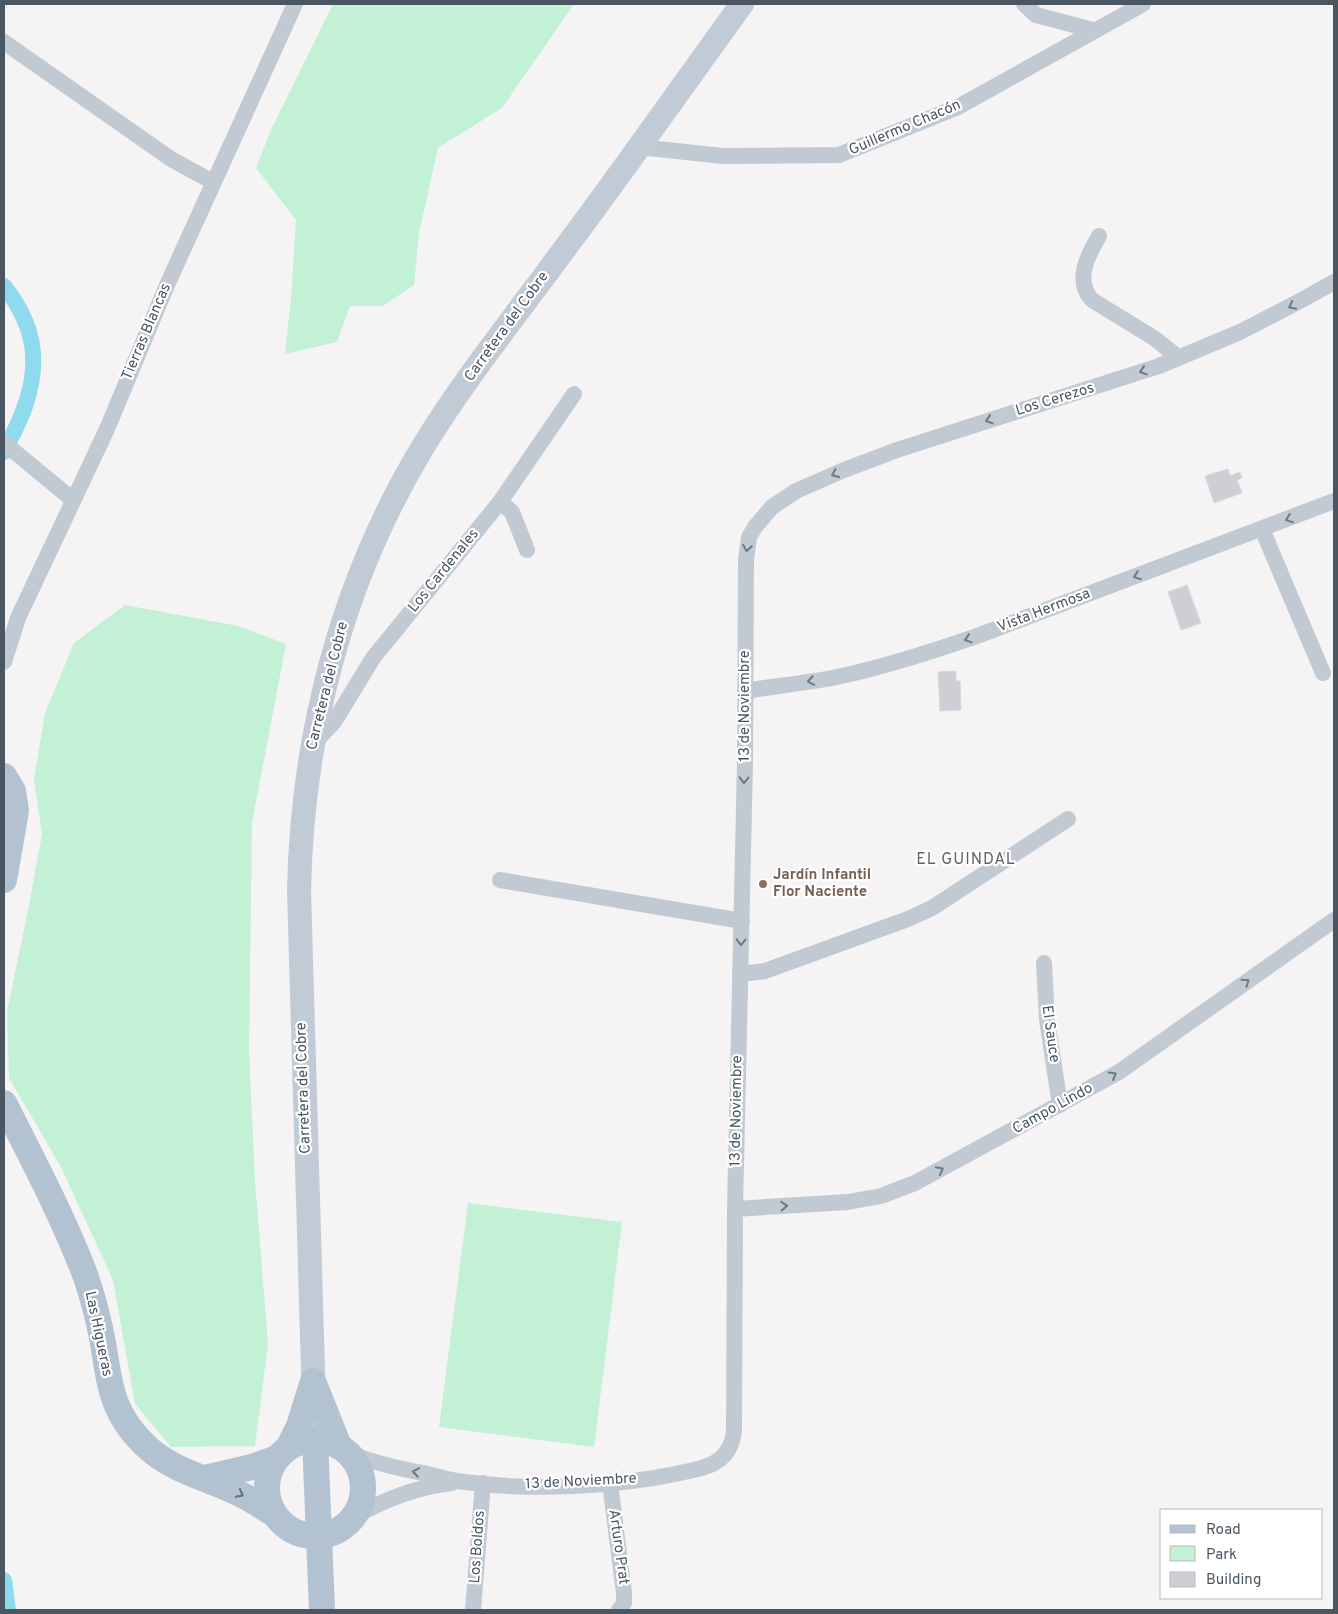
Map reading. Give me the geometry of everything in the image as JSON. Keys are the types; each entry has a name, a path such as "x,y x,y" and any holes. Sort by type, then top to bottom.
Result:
{"main road":[{"name":"Carretera del Cobre","path":"322,1610 316,1488 299,891 304,803 312,745 331,659 349,603 374,542 407,476 451,404 742,4"},
{"path":"4,776 13,791 16,811 4,880"},
{"name":"Las Higueras","path":"4,1103 59,1212 86,1278 98,1320 108,1382 120,1412 137,1438 154,1454 174,1467 205,1478"},
{"path":"313,1381 343,1449"},
{"path":"313,1381 299,1426 270,1469 267,1494 276,1518 320,1584"},
{"path":"205,1478 252,1467 300,1442 315,1439 327,1441 343,1449 355,1461 360,1471 363,1483 362,1501 349,1522 320,1584"},
{"path":"205,1478 239,1493 290,1530 302,1535 318,1537 331,1534 349,1522"}],"street":[{"name":"Tierras Blancas","path":"4,662 18,618 107,429 166,285 295,4"},
{"path":"1024,4 1036,15 1093,30"},
{"name":"Guillermo Chacón","path":"639,147 723,156 839,155 958,107 1142,4"},
{"path":"4,42 171,159 213,182"},
{"path":"1099,236 1086,262 1083,276 1085,293 1092,300 1154,338 1179,358"},
{"name":"Los Cerezos","path":"772,507 796,490 862,463 1179,358 1247,329 1334,282"},
{"name":"Los Cardenales","path":"312,745 334,722 373,658 500,502 574,394"},
{"path":"10,448 73,500"},
{"name":"Vista Hermosa","path":"745,691 835,677 934,651 1334,501"},
{"path":"500,502 512,512 527,550"},
{"name":"13 de Noviembre","path":"343,1449 367,1460 464,1482 557,1486 610,1483 669,1475 706,1466 720,1459 730,1446 734,1430 735,1209 742,921 747,546 754,527 772,507"},
{"path":"1262,529 1323,673"},
{"path":"740,972 765,971 924,912 1068,819"},
{"path":"500,880 742,921"},
{"name":"Campo Lindo","path":"735,1209 848,1202 880,1196 915,1183 1119,1072 1334,920"},
{"name":"El Sauce","path":"1044,963 1047,1020 1060,1105"},
{"name":"13 de Noviembre","path":"349,1522 373,1506 397,1495 436,1485 464,1482"},
{"name":"Los Boldos","path":"474,1610 483,1483"},
{"name":"Arturo Prat","path":"610,1483 624,1593 624,1602 619,1610"}],"green space":[{"path":"333,4 574,4 502,108 438,148 419,233 414,285 383,306 350,306 337,342 285,354 296,220 256,168 270,132"},
{"path":"125,605 238,626 286,644 252,823 249,1052 255,1181 268,1343 255,1446 171,1447 135,1404 113,1280 61,1167 9,1078 7,1012 42,834 34,779 45,713 74,643"},
{"path":"468,1203 622,1222 594,1447 439,1427"}],"building":[{"path":"1228,469 1230,476 1240,472 1242,478 1237,480 1242,493 1214,503 1205,476"},
{"path":"1187,585 1201,623 1181,630 1168,592"},
{"path":"956,671 956,681 960,681 961,710 940,711 938,672"}],"waterway":[{"path":"4,286 22,314 32,343 33,358 33,373 25,406 4,452"},
{"path":"4,1580 8,1610"}],"place":[{"name":"Jardín Infantil Flor Naciente","path":"763,884"}],"district":[{"name":"EL GUINDAL","path":"966,860"}]}
